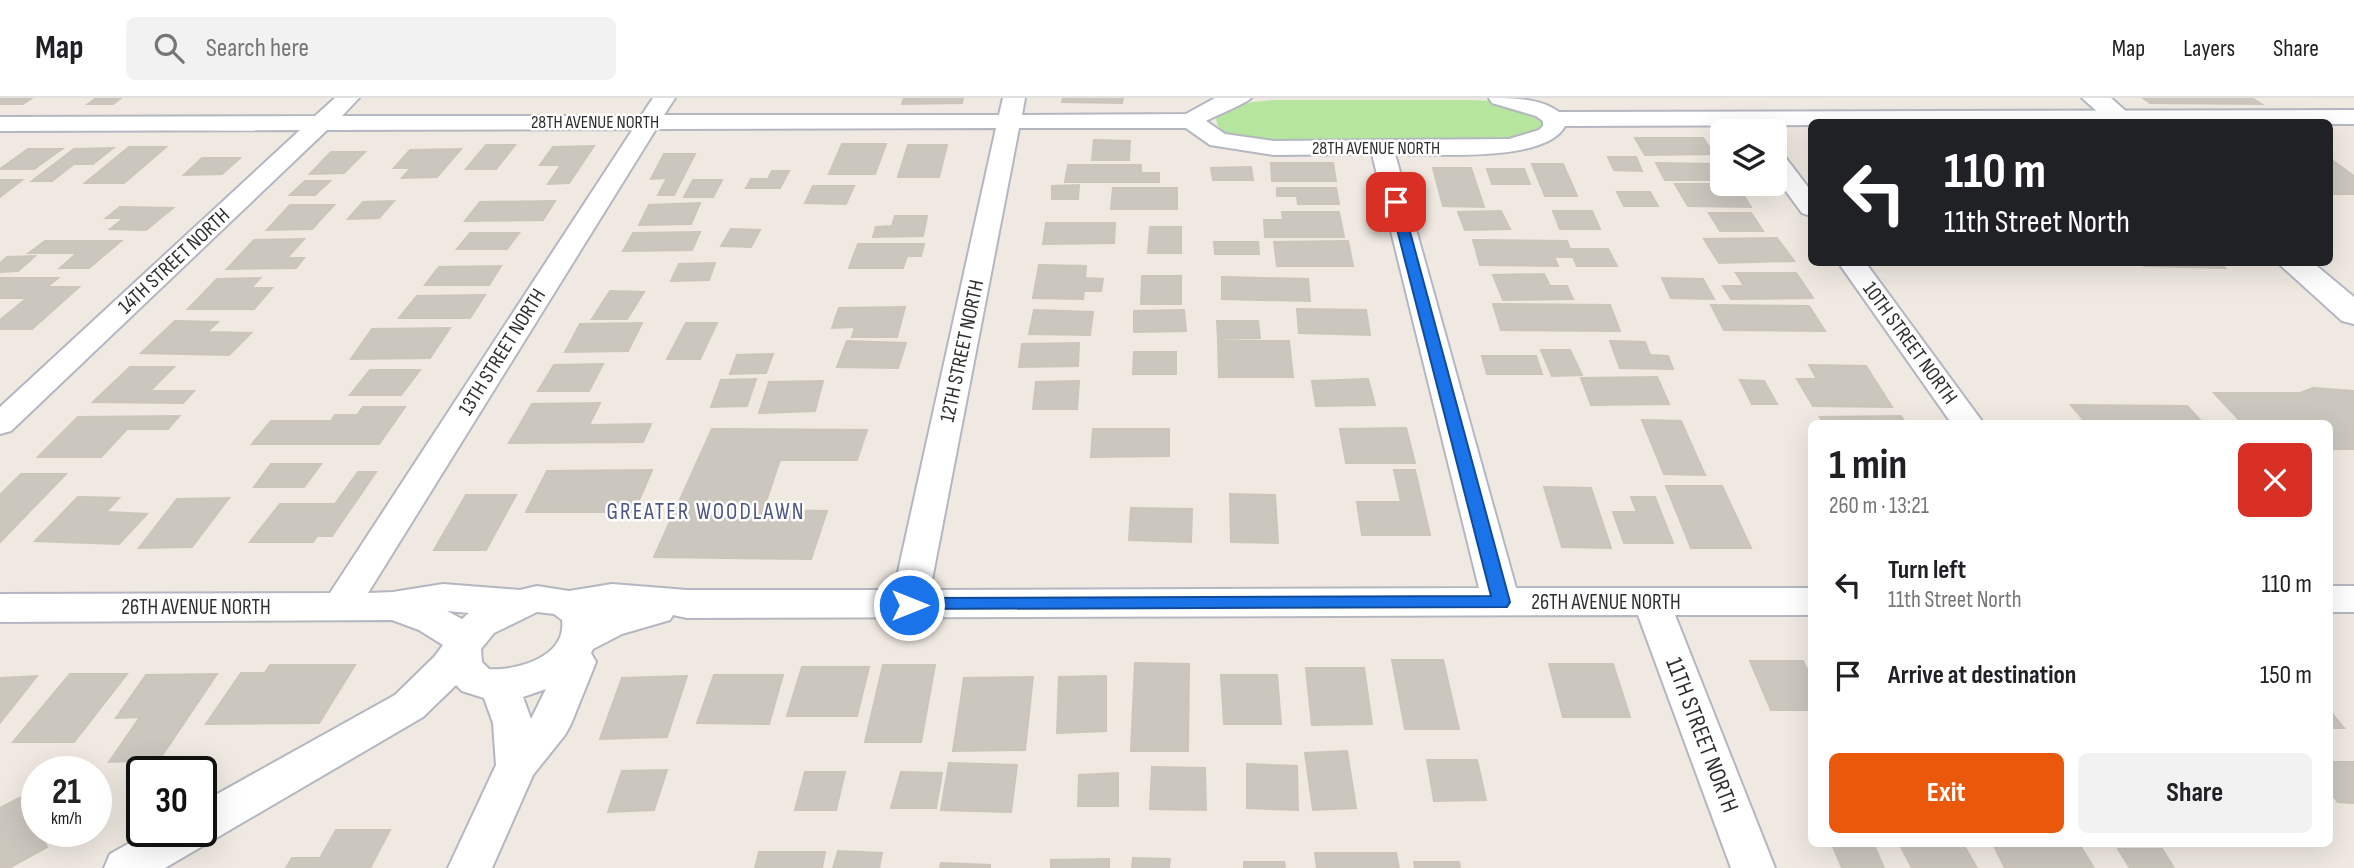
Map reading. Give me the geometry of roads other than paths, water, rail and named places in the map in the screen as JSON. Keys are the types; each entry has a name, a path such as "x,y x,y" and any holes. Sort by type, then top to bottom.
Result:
{"main road":[{"path":"2095,98 2121,119"},
{"path":"2297,266 2349,306"}],"street":[{"name":"14TH STREET NORTH","path":"0,424 348,98"},
{"path":"1191,121 1218,104 1240,98"},
{"path":"1500,98 1537,108 1554,119 1710,124"},
{"path":"1731,98 1747,119"},
{"name":"28TH AVENUE NORTH","path":"0,124 321,123 656,110 1012,110 1191,121 1218,139 1273,148 1382,148 1510,146 1547,135 1554,127 1554,119"},
{"name":"13TH STREET NORTH","path":"340,607 656,110"},
{"name":"12TH STREET NORTH","path":"909,605 1012,110"},
{"path":"2199,119 2354,117"},
{"path":"1787,125 1808,124"},
{"path":"1382,148 1501,602"},
{"path":"1787,176 1808,204"},
{"name":"10TH STREET NORTH","path":"1854,266 1966,420"},
{"path":"393,607 443,597 517,603"},
{"path":"217,816 409,706 448,668 481,622 498,611 537,599 555,600 573,632 577,662 551,724 517,765 470,868"},
{"path":"2333,599 2354,599"},
{"name":"26TH AVENUE NORTH","path":"573,632 630,615 687,604 1808,601"},
{"name":"11TH STREET NORTH","path":"1652,602 1753,868"},
{"path":"393,607 428,615 453,631 463,646 462,664 468,675 495,685 513,723 517,765"},
{"name":"26TH AVENUE NORTH","path":"0,608 393,607"},
{"path":"409,706 495,685 519,683 539,676 557,666 573,632"},
{"path":"126,868 162,847"}],"district":[{"name":"GREATER WOODLAWN","path":"706,512"}]}
